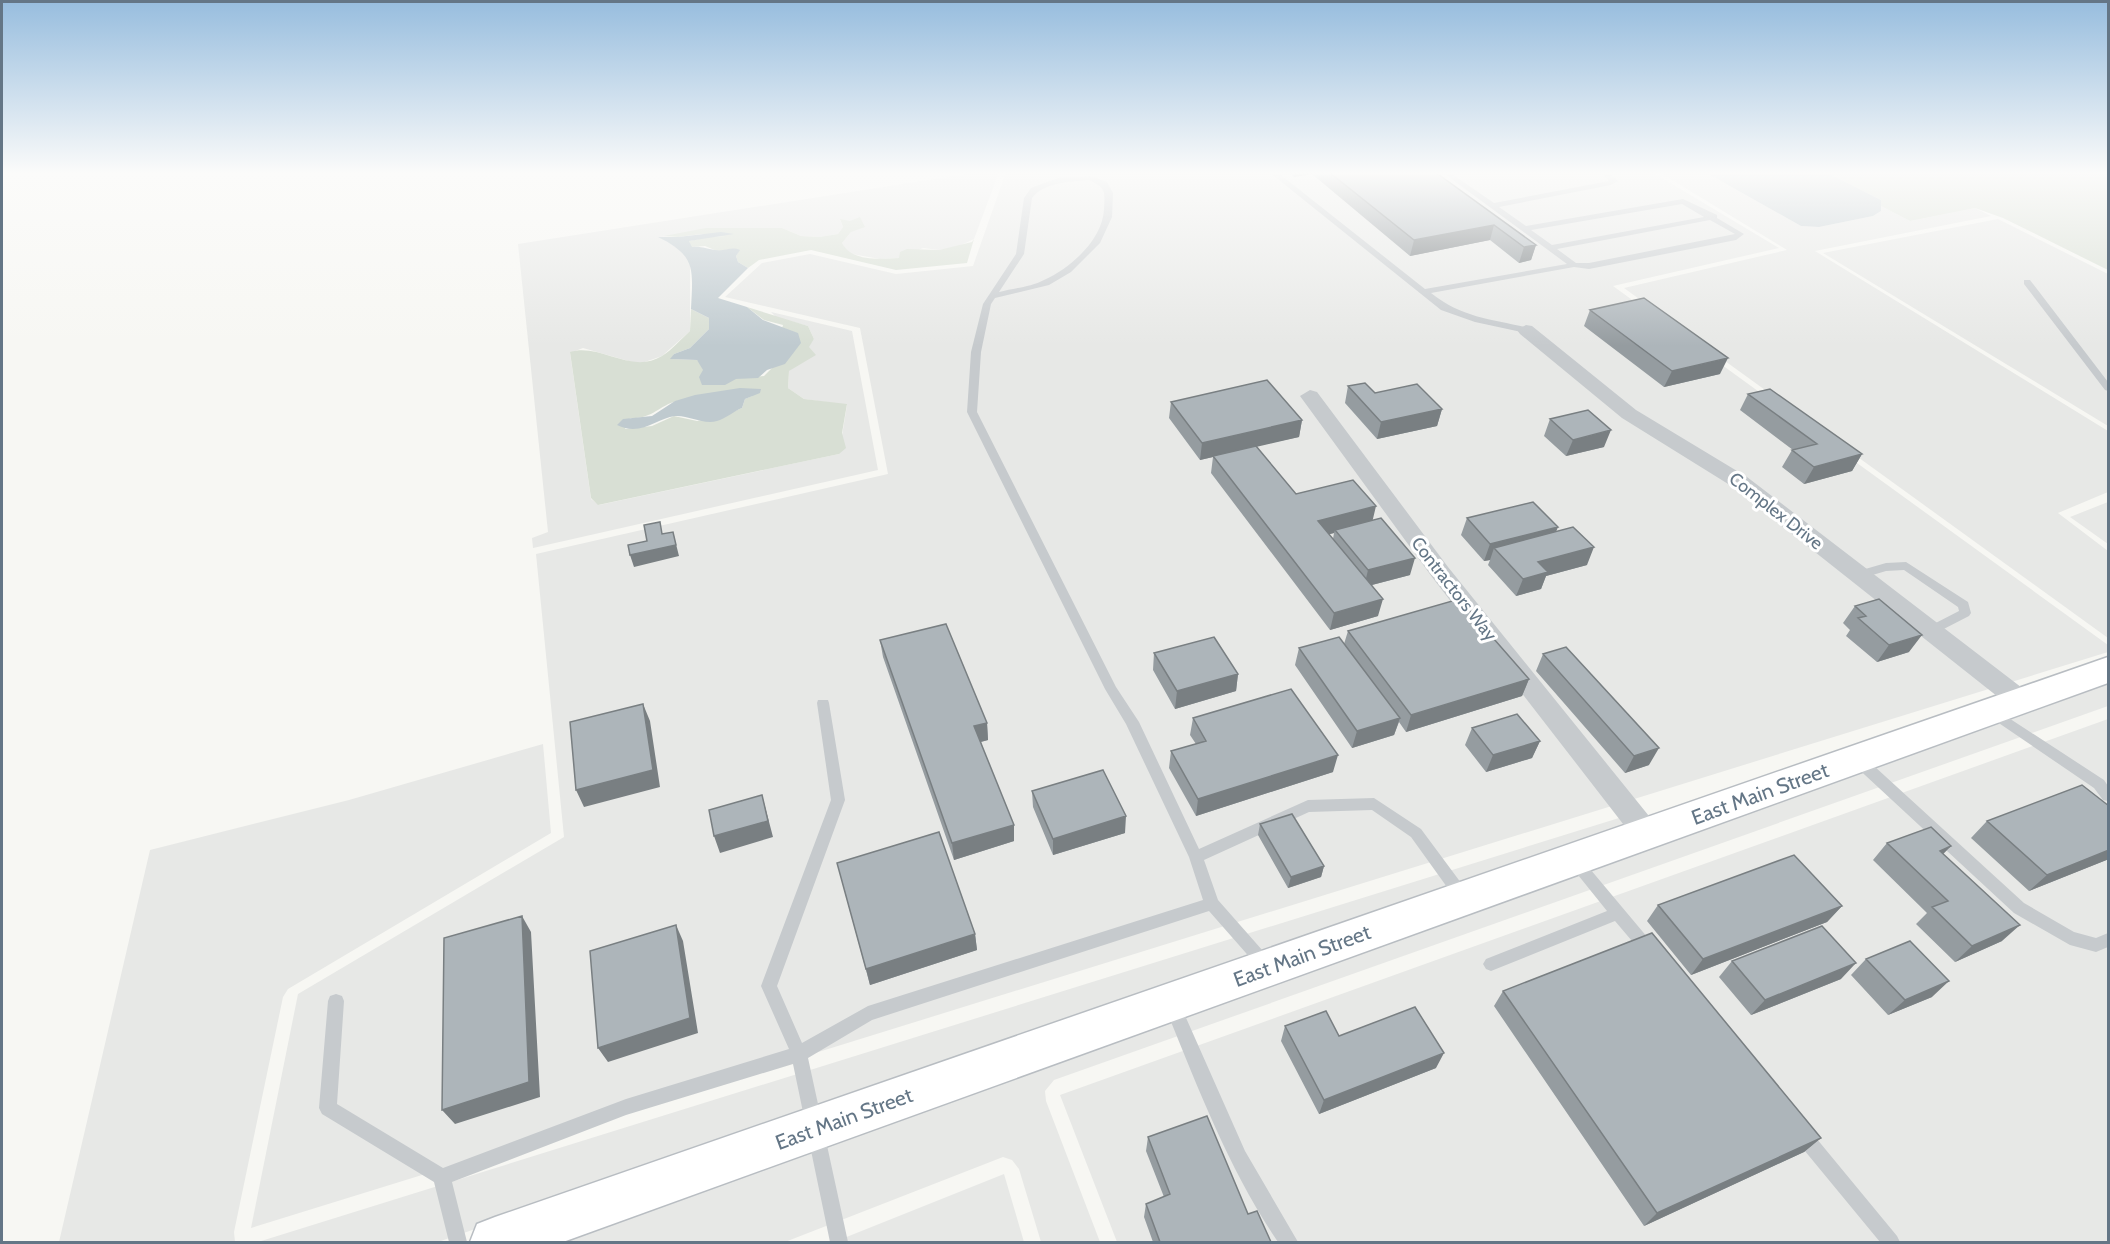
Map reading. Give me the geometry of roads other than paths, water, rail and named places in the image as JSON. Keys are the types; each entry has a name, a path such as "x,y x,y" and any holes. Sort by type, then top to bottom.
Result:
{"main road":[{"name":"East Main Street","path":"495,1242 2109,670"}],"street":[{"name":"Complex Drive","path":"1526,330 1610,400 1740,482 1859,575 1930,631 2006,706"},
{"name":"Contractors Way","path":"1310,396 1440,572 1647,834"}],"lane":[{"path":"1025,230 1020,254 987,304 976,352 972,412 1112,689 1132,722 1196,857 1212,904 1269,968"},
{"path":"993,296 1046,283 1068,270 1097,241 1102,230"},
{"path":"1346,230 1443,308 1478,320 1526,330"},
{"path":"1525,230 1574,265"},
{"path":"1550,248 1645,230"},
{"path":"1423,292 1574,265 1589,266 1740,236 1735,230"},
{"path":"2027,282 2109,388"},
{"path":"1859,575 1886,567 1906,566 1964,605 1965,613 1930,631"},
{"path":"823,704 838,800 769,986 799,1054 813,1130 839,1242"},
{"path":"2006,706 2104,786 2109,796"},
{"path":"1857,759 2019,908 2070,938 2096,945 2109,940"},
{"path":"1196,857 1308,807 1374,804 1416,833 1464,899"},
{"path":"1574,860 1656,959"},
{"path":"442,1177 626,1107 799,1054 868,1014 1212,904"},
{"path":"1491,964 1618,913"},
{"path":"336,1001 328,1108 442,1177 458,1242"},
{"path":"1171,1003 1226,1132 1258,1196 1289,1242"},
{"path":"1793,1124 1891,1242"}]}
